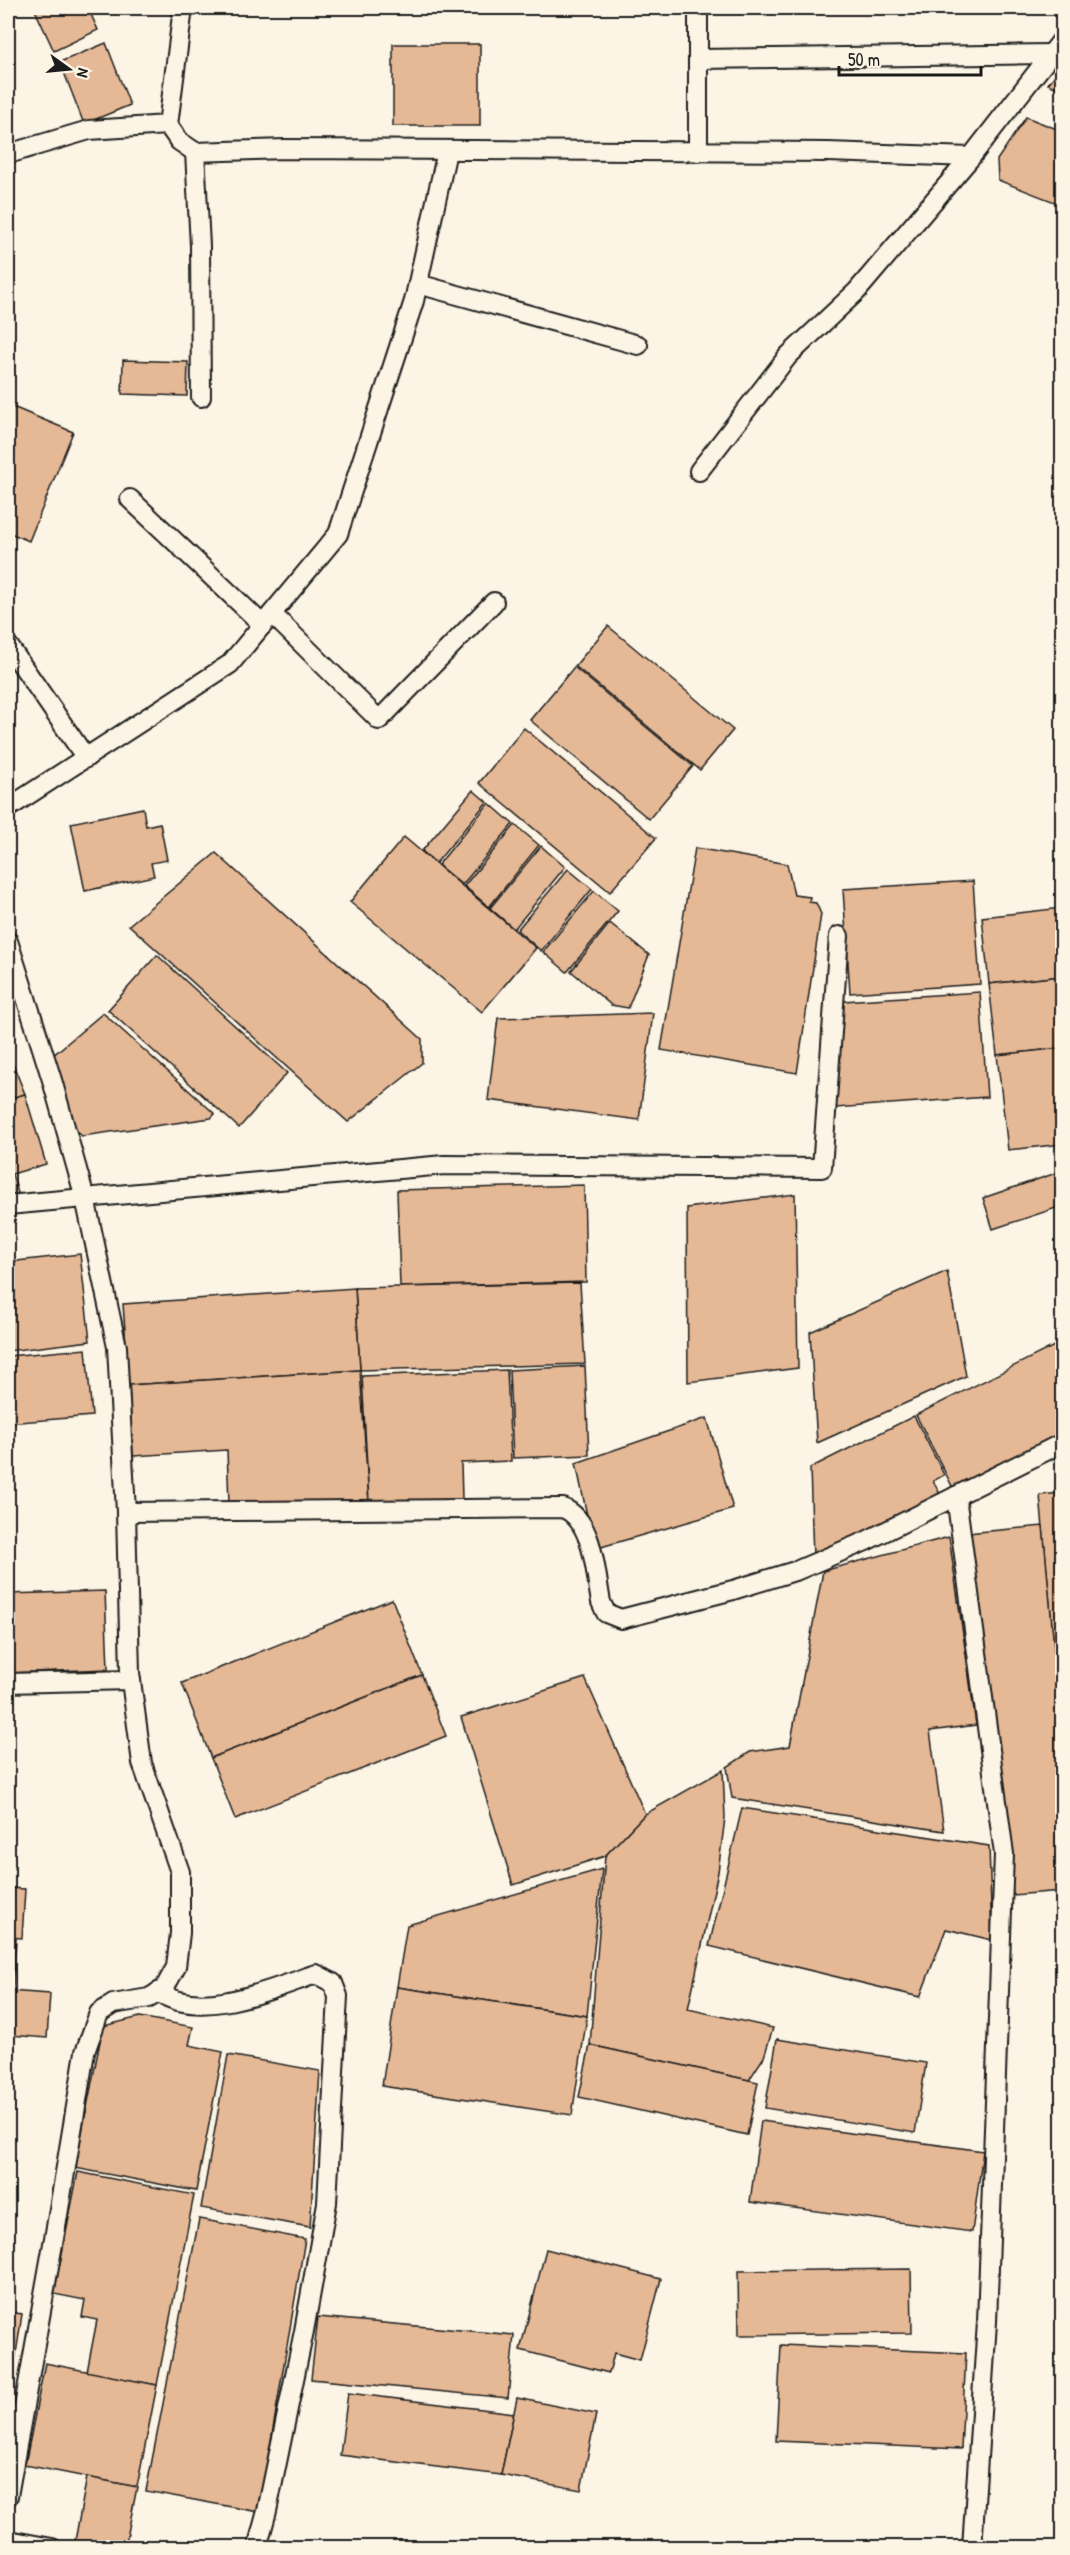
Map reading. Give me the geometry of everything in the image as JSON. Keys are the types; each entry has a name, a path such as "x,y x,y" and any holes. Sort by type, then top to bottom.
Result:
{"street":[{"path":"183,8 168,125 179,141 195,152 285,149 828,152 971,157"},
{"path":"698,8 698,152"},
{"path":"699,59 1057,47"},
{"path":"699,471 788,356 857,291 971,157 1057,47"},
{"path":"8,154 89,130 168,125"},
{"path":"8,808 230,664 338,534 418,284 447,151"},
{"path":"195,152 200,246 201,398"},
{"path":"418,284 638,345"},
{"path":"130,500 379,720 494,602"},
{"path":"8,645 86,758"},
{"path":"8,1205 444,1165 822,1168 839,936"},
{"path":"8,941 52,1080 85,1198 117,1347 126,1512 131,1680 142,1763 180,1872 180,1933 176,1967 164,1989 149,1998 113,2004 99,2013 85,2052 8,2496"},
{"path":"126,1512 563,1508 579,1518 586,1529 601,1602 606,1613 621,1619 733,1590 798,1570 866,1541 1062,1443"},
{"path":"956,1496 1004,1854 987,2322 972,2547"},
{"path":"8,1683 131,1680"},
{"path":"158,1992 178,2002 199,2004 236,2000 316,1974 333,1983 338,1996 327,2203 302,2343 267,2511 257,2547"},
{"path":"8,2540 52,2547"}],"building":[{"path":"34,8 88,8 98,30 54,51"},
{"path":"106,43 130,105 84,124 60,62"},
{"path":"393,44 480,44 480,126 393,126"},
{"path":"1062,66 1062,90 1048,84"},
{"path":"1026,117 1062,131 1062,205 998,180 997,160"},
{"path":"123,360 188,362 187,396 122,394"},
{"path":"8,405 73,432 29,541 8,532"},
{"path":"608,626 733,730 700,770 575,666"},
{"path":"574,667 693,766 649,819 530,720"},
{"path":"524,728 656,838 610,892 479,783"},
{"path":"473,790 487,802 436,863 422,851"},
{"path":"489,803 513,824 462,885 438,865"},
{"path":"143,808 146,826 160,823 167,860 151,863 154,876 85,891 71,823"},
{"path":"515,825 539,845 489,907 464,886"},
{"path":"404,837 536,948 482,1012 350,902"},
{"path":"541,846 565,867 514,929 490,908"},
{"path":"695,848 787,864 794,895 810,897 809,902 816,903 821,914 797,1073 661,1050"},
{"path":"216,853 422,1039 422,1063 348,1122 129,925"},
{"path":"568,869 592,889 541,951 517,930"},
{"path":"973,881 980,984 850,993 843,889"},
{"path":"594,891 618,911 567,972 543,952"},
{"path":"1062,908 1062,976 989,984 982,917"},
{"path":"610,923 649,955 628,1008 611,1005 571,971"},
{"path":"157,955 287,1073 239,1128 108,1010"},
{"path":"1062,976 1062,1048 997,1055 989,984"},
{"path":"980,992 987,1097 835,1108 843,1001"},
{"path":"103,1013 215,1114 211,1118 82,1136 73,1128 51,1057"},
{"path":"653,1013 639,1120 488,1100 498,1018"},
{"path":"1062,1048 1062,1144 1008,1150 997,1055"},
{"path":"8,1052 25,1094 8,1099"},
{"path":"25,1094 46,1164 12,1174 20,1199 8,1200 8,1099"},
{"path":"1062,1171 1062,1206 993,1229 983,1198"},
{"path":"584,1185 586,1282 400,1287 397,1190"},
{"path":"795,1194 798,1368 688,1382 687,1208"},
{"path":"80,1254 90,1341 8,1351 8,1262"},
{"path":"947,1271 966,1376 817,1443 810,1332"},
{"path":"580,1283 585,1364 360,1370 355,1288"},
{"path":"355,1288 360,1370 129,1385 123,1304"},
{"path":"1054,1346 1062,1364 1062,1433 953,1488 916,1415"},
{"path":"86,1349 92,1416 8,1423 8,1356"},
{"path":"585,1366 589,1455 513,1458 509,1370"},
{"path":"360,1370 369,1502 229,1503 227,1450 133,1456 129,1385"},
{"path":"507,1370 511,1461 461,1463 462,1499 369,1502 362,1376"},
{"path":"914,1416 944,1475 933,1481 940,1494 813,1557 810,1468"},
{"path":"707,1418 733,1509 594,1549 576,1463"},
{"path":"1062,1493 1062,1736 1040,1495"},
{"path":"1043,1526 1062,1736 1062,1891 1013,1895 967,1533"},
{"path":"949,1537 976,1725 930,1731 944,1831 732,1798 727,1767 750,1752 790,1746 823,1571"},
{"path":"105,1591 108,1669 8,1673 8,1594"},
{"path":"392,1599 422,1675 211,1758 182,1683"},
{"path":"422,1675 446,1736 235,1819 211,1758"},
{"path":"585,1678 645,1814 605,1856 513,1885 461,1717"},
{"path":"723,1770 725,1818 718,1872 688,2009 773,2028 764,2057 749,2080 590,2045 605,1856 645,1814"},
{"path":"742,1808 989,1846 992,1940 946,1929 920,1997 709,1946"},
{"path":"602,1869 587,2016 397,1987 407,1925"},
{"path":"8,1888 25,1889 22,1938 8,1937"},
{"path":"8,1937 16,1938 13,1987 8,1987"},
{"path":"397,1987 587,2016 572,2115 382,2086"},
{"path":"8,1991 50,1994 47,2038 10,2035 8,2071"},
{"path":"140,2017 193,2027 189,2045 223,2052 196,2191 75,2168 103,2026"},
{"path":"777,2039 926,2063 915,2133 765,2108"},
{"path":"590,2045 758,2082 747,2135 579,2097"},
{"path":"228,2055 320,2071 310,2227 201,2208"},
{"path":"761,2121 983,2151 972,2232 750,2202"},
{"path":"78,2172 194,2195 157,2385 87,2372 97,2320 82,2317 85,2300 54,2294"},
{"path":"199,2219 305,2239 259,2512 146,2491"},
{"path":"546,2249 661,2279 640,2360 614,2353 609,2373 520,2350"},
{"path":"911,2269 912,2333 739,2335 738,2271"},
{"path":"8,2312 22,2314 15,2361 8,2360"},
{"path":"318,2317 514,2335 508,2398 311,2379"},
{"path":"781,2345 966,2353 961,2449 776,2441"},
{"path":"45,2363 157,2385 137,2487 25,2465"},
{"path":"348,2393 514,2413 501,2475 340,2455"},
{"path":"517,2398 596,2414 581,2490 501,2475"},
{"path":"87,2477 137,2487 125,2548 106,2548 75,2541"}]}
